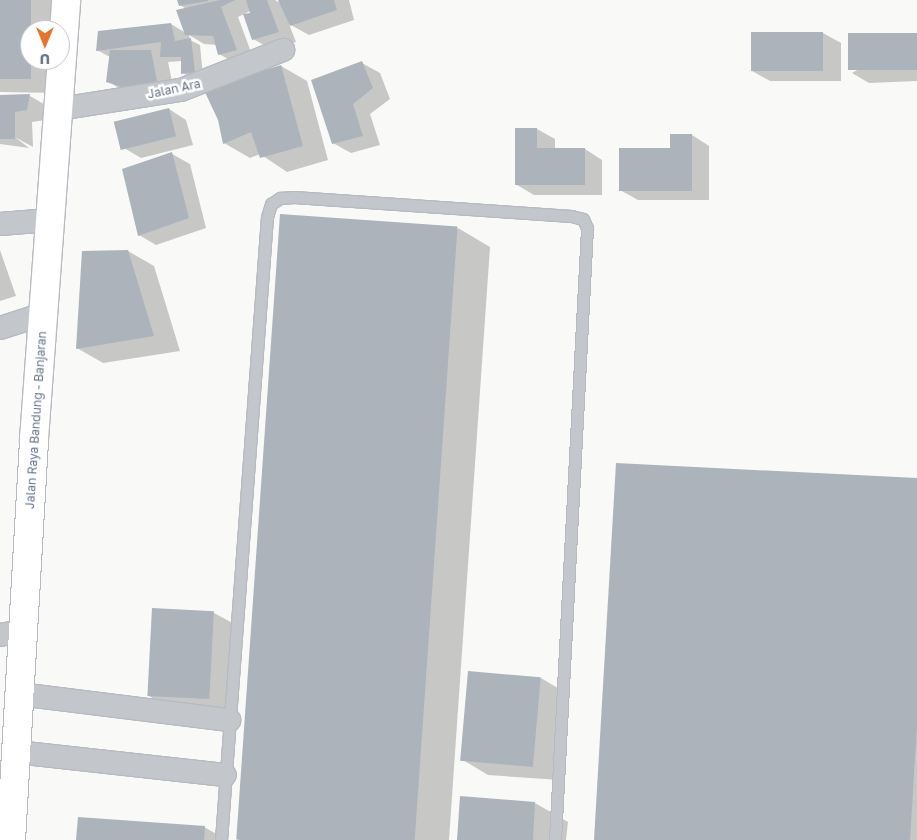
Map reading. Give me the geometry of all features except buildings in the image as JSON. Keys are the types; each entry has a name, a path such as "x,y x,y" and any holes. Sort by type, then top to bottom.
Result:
{"main road":[{"name":"Jalan Raya Bandung - Banjaran","path":"11,840 7,809 16,752 19,694 8,633 44,314 22,222 59,110 66,0"}],"street":[{"name":"Jalan Ara","path":"59,110 181,90 283,50"},
{"path":"0,328 44,314"},
{"path":"19,694 229,720"},
{"path":"16,752 225,775"}],"lane":[{"path":"221,840 267,217 271,204 280,198 294,197 582,219 588,240 555,840"}]}
